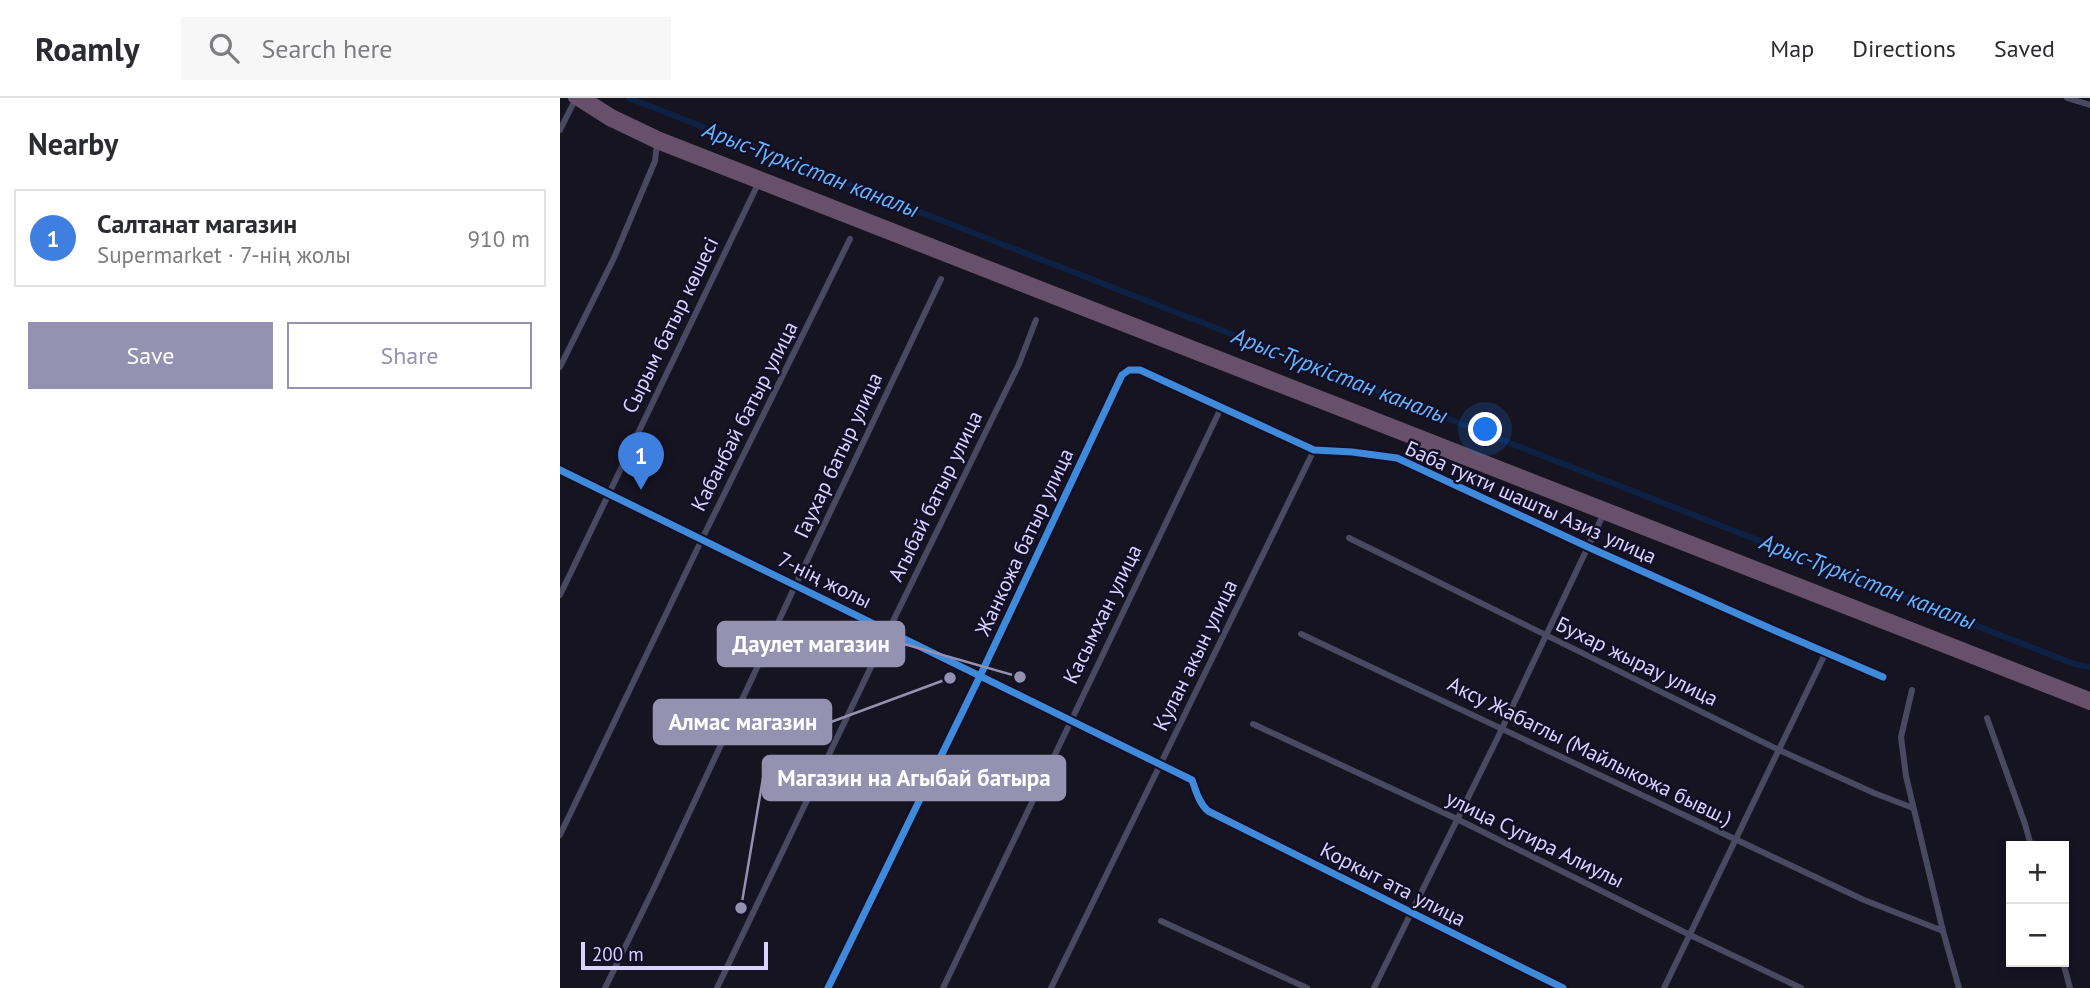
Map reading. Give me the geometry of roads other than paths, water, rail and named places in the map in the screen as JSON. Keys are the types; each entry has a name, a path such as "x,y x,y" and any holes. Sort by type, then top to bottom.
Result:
{"highway":[{"path":"587,98 612,114 660,137 2090,697"},
{"path":"574,99 609,121 657,144 2090,705"}],"street":[{"path":"2067,98 2090,105"},
{"path":"560,130 574,99"},
{"path":"560,367 614,258 655,161 657,144"},
{"name":"Сырым батыр көшесі","path":"560,595 758,184"},
{"name":"Кабанбай батыр улица","path":"560,835 850,239"},
{"name":"Гаухар батыр улица","path":"605,988 942,279"},
{"name":"Агыбай батыр улица","path":"717,988 1019,365 1036,320"},
{"name":"Баба тукти шашты Азиз улица","path":"1122,375 1129,370 1140,370 1314,450 1397,458 1588,547 1883,677"},
{"name":"Жанкожа батыр улица","path":"828,988 980,676 1122,375"},
{"name":"Касымхан улица","path":"943,988 1221,408"},
{"name":"Кулан акын улица","path":"1051,988 1314,450"},
{"name":"7-нің жолы","path":"560,470 1161,763 1192,780 1208,811"},
{"path":"1374,988 1604,515"},
{"name":"Бухар жырау улица","path":"1349,538 1779,750 1913,808"},
{"name":"Аксу Жабаглы (Майлыкожа бывш.)","path":"1301,634 1864,900 1943,931"},
{"path":"1664,988 1826,652"},
{"path":"1912,690 1901,737 1906,776 1959,988"},
{"path":"1987,718 2030,841"},
{"name":"улица Сугира Алиулы","path":"1253,724 1457,819 1801,988"},
{"name":"Коркыт ата улица","path":"1208,811 1563,988"},
{"path":"1161,920 1307,988"},
{"path":"2064,967 2070,988"}],"waterway":[{"name":"Арыс-Түркістан каналы","path":"629,98 2074,664 2090,667"}],"place":[{"name":"Салтанат магазин","path":"641,490"},
{"name":"Даулет магазин","path":"1020,677"},
{"name":"Алмас магазин","path":"950,678"},
{"name":"Магазин на Агыбай батыра","path":"741,908"}]}
